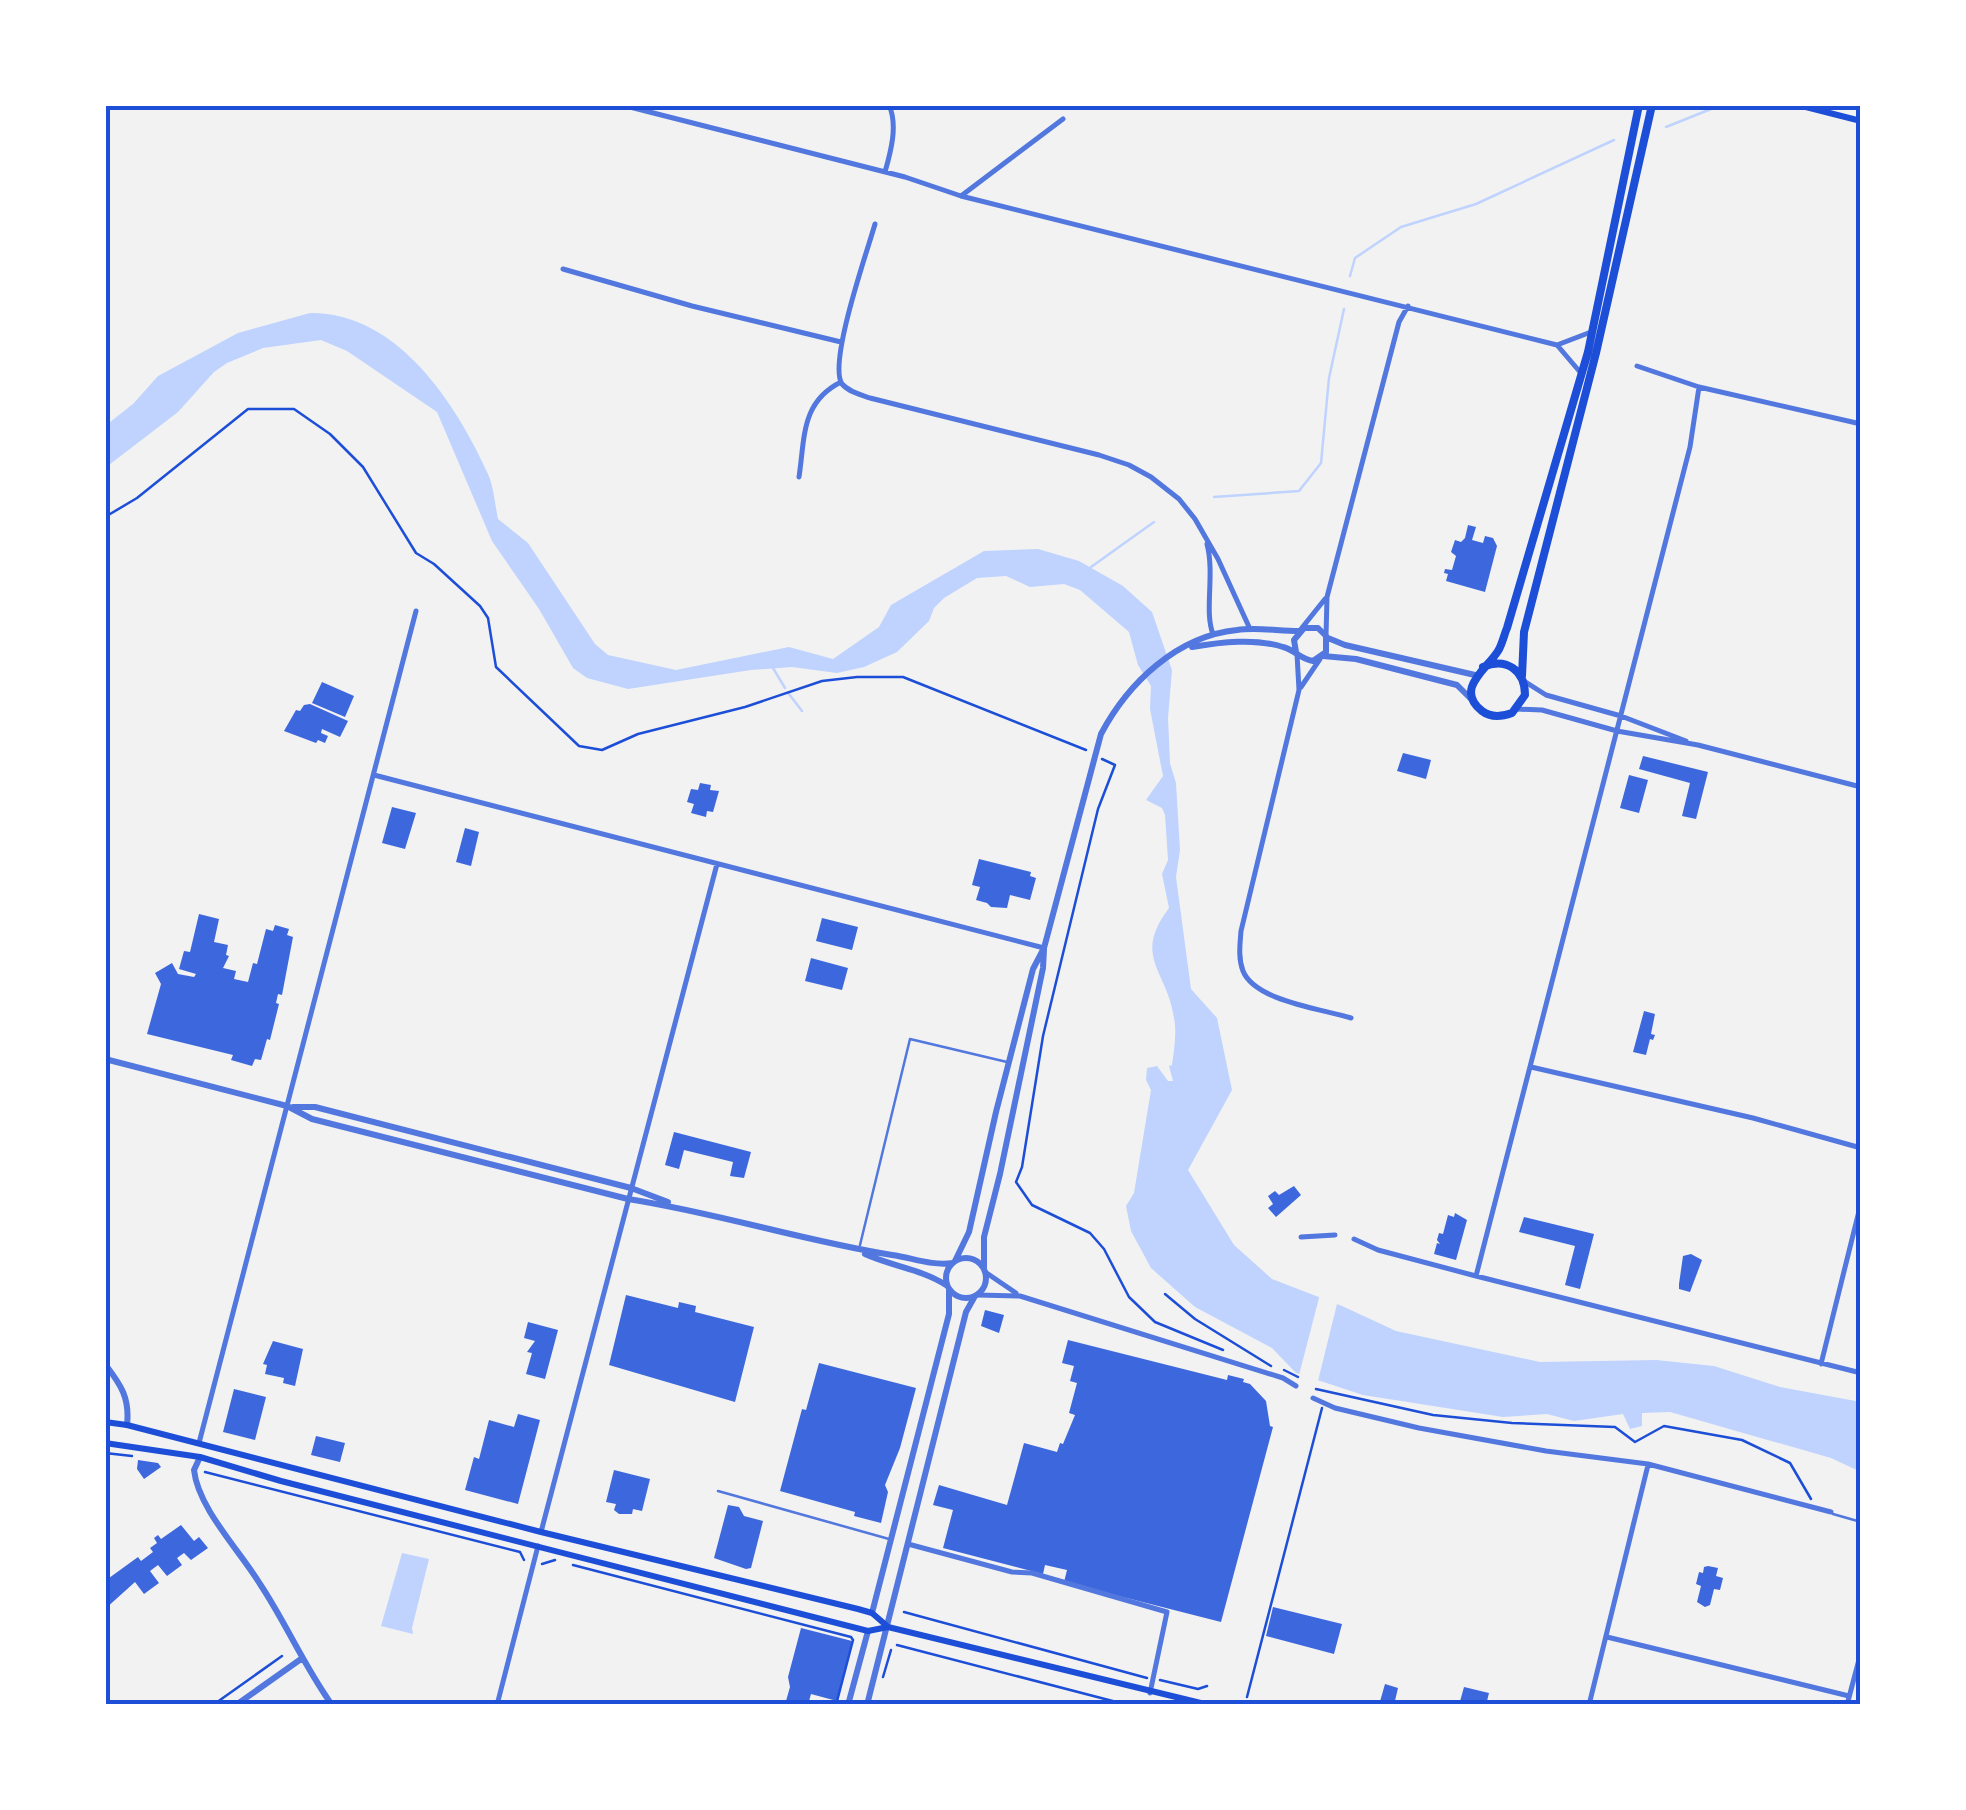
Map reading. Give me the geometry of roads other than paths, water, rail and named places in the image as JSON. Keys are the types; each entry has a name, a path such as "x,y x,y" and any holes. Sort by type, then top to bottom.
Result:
{"highway":[{"path":"1639,105 1582,374 1499,651 1472,684 1474,702 1494,716 1504,716 1516,709 1525,694 1524,632 1596,353 1652,105"},
{"path":"1484,667 1502,663 1523,678"}],"main road":[{"path":"1798,105 1861,121"},
{"path":"105,1422 872,1613 888,1627"},
{"path":"105,1443 200,1457 868,1631 888,1627 1209,1705"},
{"path":"199,1443 200,1457"},
{"path":"538,1546 541,1532"},
{"path":"868,1631 872,1613"}],"street":[{"path":"622,105 885,172 961,196 1557,345 1582,374"},
{"path":"885,172 893,138 889,105"},
{"path":"961,196 1064,120"},
{"path":"875,224 841,342 841,382 851,391 870,398 1129,465 1151,477 1179,499 1204,536 1250,629"},
{"path":"563,269 692,306 841,342"},
{"path":"1352,1018 1260,992 1243,972 1241,930 1300,690 1328,646 1327,597 1399,322 1408,306"},
{"path":"1557,345 1593,331"},
{"path":"1637,366 1699,387 1861,424"},
{"path":"799,477 808,415 822,392 841,382"},
{"path":"1476,1276 1690,448 1699,387"},
{"path":"1204,536 1212,573 1210,616 1214,634"},
{"path":"1300,690 1294,640 1327,597"},
{"path":"199,1443 416,611"},
{"path":"868,1705 966,1312 985,1284 983,1243 1044,963 1044,948 1101,734 1112,713 1142,678 1182,650 1214,634 1250,629 1315,627 1346,646 1475,676"},
{"path":"1214,634 1240,642"},
{"path":"1182,650 1240,642 1273,644 1310,661 1322,657 1350,658 1457,685 1474,702"},
{"path":"1523,678 1546,695 1620,716 1698,745"},
{"path":"1516,709 1542,710 1617,731 1698,745 1861,787"},
{"path":"373,775 1044,948"},
{"path":"541,1532 717,864"},
{"path":"872,1613 950,1314 947,1272 970,1232 1008,1063 1036,961 1044,948"},
{"path":"1008,1063 1028,1038"},
{"path":"105,1059 631,1188 681,1207"},
{"path":"1531,1067 1753,1118 1861,1148"},
{"path":"999,1100 1008,1130"},
{"path":"287,1106 312,1119 628,1199 681,1207 859,1252 934,1264 973,1258 1020,1296"},
{"path":"1821,1364 1861,1203"},
{"path":"1300,1238 1335,1236"},
{"path":"1354,1239 1378,1250 1476,1276 1861,1373"},
{"path":"859,1252 890,1266 928,1274 962,1298 1020,1296 1280,1377 1296,1386"},
{"path":"105,1364 126,1394 126,1425"},
{"path":"1313,1398 1323,1404 1457,1435 1648,1464 1830,1512"},
{"path":"200,1457 194,1470 203,1499 262,1586 301,1659 332,1705"},
{"path":"1589,1705 1648,1464"},
{"path":"908,1544 1012,1572 1032,1573 1167,1612 1150,1693"},
{"path":"497,1705 538,1546"},
{"path":"848,1705 868,1631"},
{"path":"1607,1636 1850,1696"},
{"path":"1847,1705 1861,1652"},
{"path":"236,1705 301,1659"}],"lane":[{"path":"859,1252 910,1039 1008,1063"},
{"path":"718,1491 892,1540"},
{"path":"1830,1512 1861,1522"}],"water":[{"path":"310,313 341,317 370,328 420,366 475,447 490,479 498,519 528,543 595,644 608,655 676,670 789,647 833,659 879,627 891,605 984,551 1038,549 1079,561 1123,586 1152,612 1172,670 1168,718 1180,850 1176,877 1191,989 1217,1018 1232,1090 1188,1170 1234,1245 1272,1279 1396,1331 1540,1362 1656,1360 1714,1366 1780,1387 1861,1402 1861,1472 1831,1458 1670,1412 1642,1413 1642,1426 1630,1429 1623,1414 1574,1421 1547,1414 1503,1417 1363,1395 1296,1373 1272,1348 1195,1307 1151,1268 1131,1231 1126,1206 1134,1193 1151,1090 1146,1080 1147,1068 1157,1066 1168,1081 1173,1081 1169,1066 1175,1036 1170,1002 1152,952 1158,925 1169,908 1162,874 1168,860 1165,815 1162,808 1146,800 1163,776 1150,709 1151,686 1138,665 1129,632 1080,590 1064,584 1030,587 1006,576 977,578 944,598 929,621 897,652 864,667 837,673 792,667 751,670 628,689 587,678 573,668 539,609 492,541 437,412 347,351 321,340 263,348 227,363 178,412 105,468 105,426 133,404 158,376 238,333"},
{"path":"402,1553 429,1559 413,1634 381,1626"}],"waterway":[{"path":"1666,127 1721,105"},
{"path":"1350,276 1355,258 1401,227 1476,204 1614,140"},
{"path":"1214,497 1299,491 1321,463 1329,378 1344,309"},
{"path":"1091,567 1154,522"},
{"path":"773,668 785,688"},
{"path":"789,694 802,711"}]}
